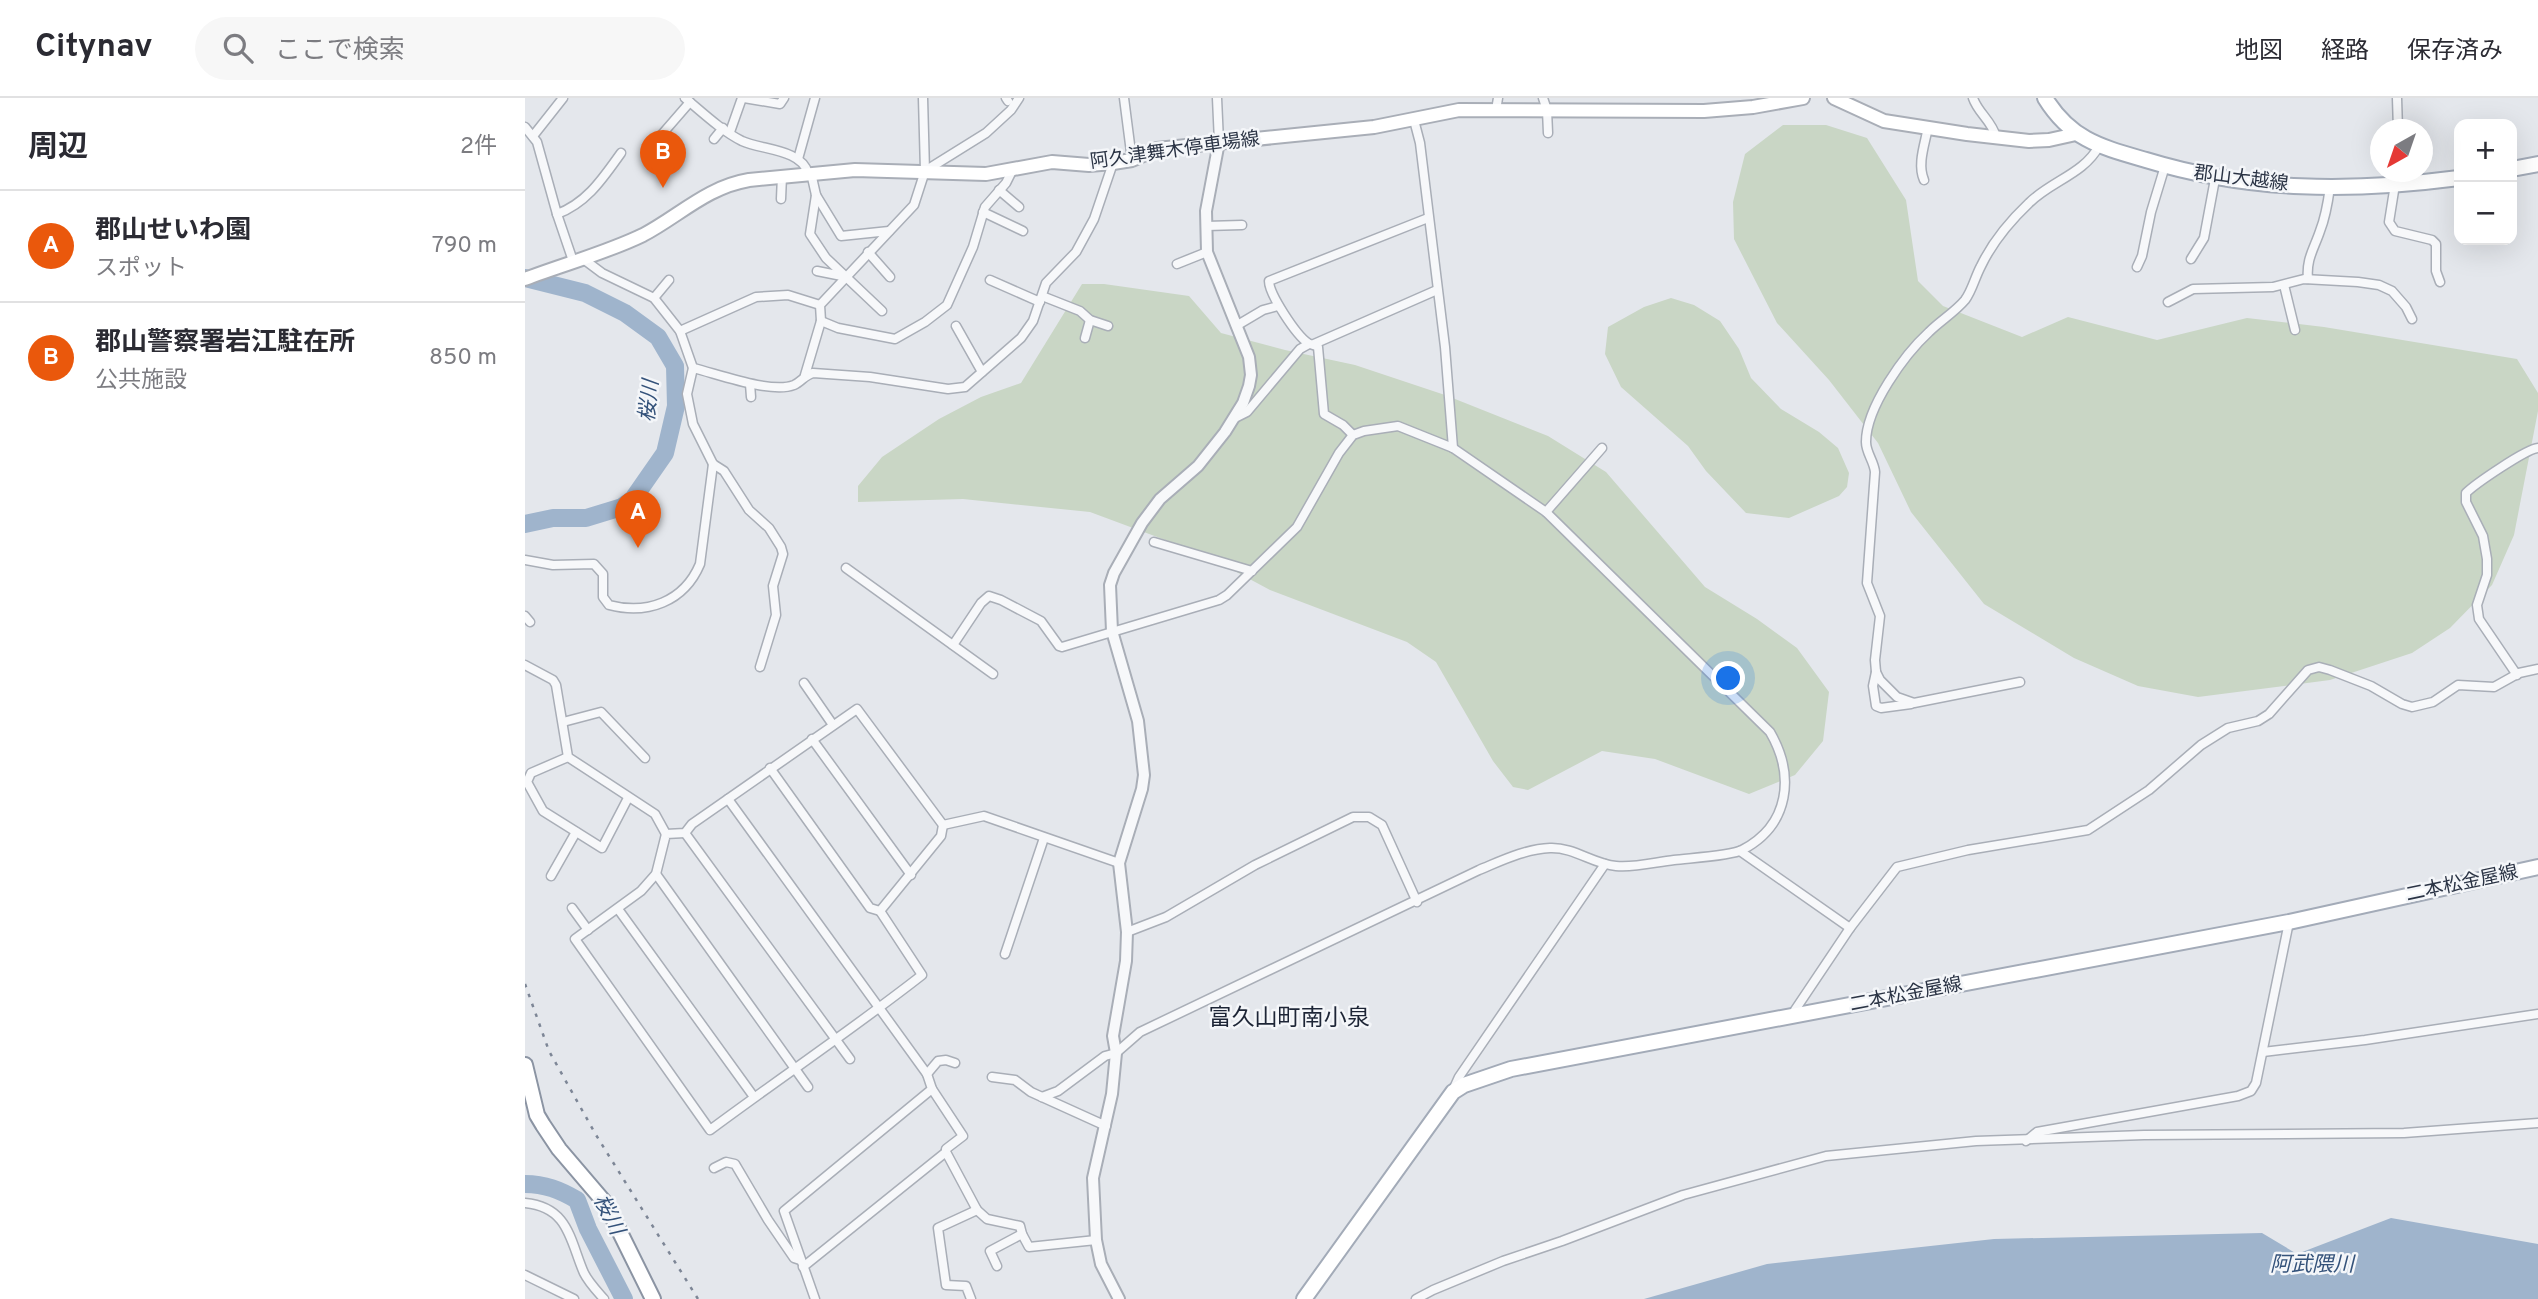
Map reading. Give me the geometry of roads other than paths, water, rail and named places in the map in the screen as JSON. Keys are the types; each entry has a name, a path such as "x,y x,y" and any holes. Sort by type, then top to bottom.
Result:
{"main road":[{"name":"阿久津舞木停車場線","path":"525,279 640,236 735,182 809,173 925,171 974,174 1052,162 1089,165 1113,163 1132,160 1157,149 1321,133 1414,120 1497,104 1704,111 1753,107 1803,98"},
{"path":"1835,98 1884,121 1996,138 2049,140 2075,134"},
{"name":"郡山大越線","path":"2045,98 2057,117 2075,134 2099,146 2215,179 2267,185 2330,187 2372,182"},
{"path":"2517,168 2538,164"},
{"name":"郡山大越線","path":"2433,178 2454,178"},
{"name":"二本松金屋線","path":"1304,1299 1453,1092 1464,1085 1511,1069 2289,922 2538,867"},
{"path":"525,1065 537,1115 559,1149 606,1204 653,1299"}],"street":[{"path":"533,136 563,98"},
{"path":"715,139 727,130 743,98 780,104 784,98"},
{"path":"798,159 815,98"},
{"path":"693,368 750,384 789,386 796,384 805,375 821,321 820,305 913,205 920,191 925,171 923,98"},
{"path":"925,171 986,133 1011,110 1019,98"},
{"path":"1124,98 1132,160"},
{"path":"1116,1298 1101,1264 1096,1240 1093,1178 1112,1094 1116,1053 1113,1035 1126,961 1127,932 1119,863 1142,789 1144,761 1138,721 1112,631 1110,585 1142,523 1160,499 1198,466 1233,419 1243,403 1251,375 1249,357 1207,252 1206,211 1219,142 1217,98"},
{"path":"1973,98 1993,127 1996,138"},
{"path":"2397,98 2398,119"},
{"path":"657,141 687,100 742,141 798,159 806,165 816,195 841,236 889,231"},
{"path":"1545,104 1548,133"},
{"path":"1414,120 1420,143 1445,347 1453,448"},
{"path":"525,127 533,136 557,214 577,259 654,298 680,331 693,368 687,394 689,412 713,464 700,564 693,577 661,604 645,608 609,605 603,597 603,574 593,564 553,565 525,560"},
{"path":"1924,180 1920,164 1928,127"},
{"path":"2020,682 1914,703 1881,708 1876,706 1873,686 1879,616 1867,583 1875,472 1866,442 1869,425 1880,397 1909,353 1967,297 1982,263 2010,221 2047,187 2078,170 2099,146"},
{"path":"557,214 571,209 585,199 621,153"},
{"path":"805,375 813,373 870,377 957,389 965,387 1021,338 1033,321 1046,283 1076,252 1094,219 1113,163"},
{"path":"2137,267 2165,166"},
{"path":"821,321 838,328 895,339 925,322 947,305 973,247 983,212 1006,183 1013,169"},
{"path":"781,199 782,176"},
{"path":"2191,259 2204,238 2215,179"},
{"path":"2397,182 2390,225 2395,231 2433,240 2436,244 2436,271 2440,282"},
{"path":"2308,279 2309,256 2325,217 2330,187"},
{"path":"999,190 1019,207"},
{"path":"816,195 810,234 826,258 882,312"},
{"path":"983,212 1023,231"},
{"path":"1353,435 1322,411 1318,347 1311,344 1278,306 1268,285 1269,281 1428,218"},
{"path":"1206,226 1242,225"},
{"path":"868,252 890,277"},
{"path":"1177,264 1207,252"},
{"path":"817,271 845,277"},
{"path":"990,279 1080,311 1090,320 1108,326"},
{"path":"2168,302 2193,289 2284,285 2308,279 2358,282 2385,287 2400,299 2412,319"},
{"path":"654,298 669,280"},
{"path":"2284,285 2295,330"},
{"path":"1233,419 1247,412 1300,349 1437,290"},
{"path":"680,331 756,297 788,295 820,305"},
{"path":"1236,326 1263,310 1278,306"},
{"path":"1085,338 1090,320"},
{"path":"956,326 982,372"},
{"path":"750,384 751,397"},
{"path":"953,645 981,603 989,596 1041,621 1059,646 1219,600 1297,527 1339,453 1353,435 1398,426 1453,448 1546,512 1770,732 1781,754 1784,768 1783,800 1776,822 1740,851 1618,867 1564,849 1541,849 1522,853 1479,870 1417,902 1140,1032 1116,1053 1105,1056 1058,1091 1042,1097"},
{"path":"1546,512 1602,447"},
{"path":"2517,674 2479,619 2477,605 2487,575 2487,559 2483,536 2466,502 2466,493 2476,483 2487,479 2518,456 2538,448"},
{"path":"713,464 724,471 750,510 775,535 783,554 773,586 776,615 760,667"},
{"path":"1154,542 1252,571"},
{"path":"846,568 993,674"},
{"path":"525,665 553,680 556,685 568,757 655,814 666,834 656,874 641,891 575,939 710,1130 796,1070 922,975 880,911 870,908 769,768"},
{"path":"1794,1016 1795,1010 1850,928 1897,867 1968,850 2079,833 2095,826 2149,790 2195,751 2228,728 2248,724 2269,714 2308,670 2319,667 2371,686 2412,707 2433,702 2458,685 2494,687 2517,674 2538,669"},
{"path":"1876,672 1891,692 1914,703"},
{"path":"804,683 833,725"},
{"path":"685,834 692,824 769,768 857,709 943,825 941,836 880,911"},
{"path":"563,722 601,712 645,758"},
{"path":"812,739 911,875"},
{"path":"568,757 531,773 527,782 543,811 602,848 628,798"},
{"path":"728,799 927,1074 932,1089 963,1136 946,1149 947,1152 802,1264"},
{"path":"943,825 984,816 1119,863"},
{"path":"1127,932 1166,917 1255,865 1359,816 1374,818 1381,825 1417,902"},
{"path":"551,876 576,832"},
{"path":"666,834 685,834"},
{"path":"685,834 850,1059"},
{"path":"1005,954 1044,838"},
{"path":"1740,851 1850,928"},
{"path":"1453,1092 1459,1077 1605,864"},
{"path":"656,874 808,1087"},
{"path":"572,908 588,930"},
{"path":"618,909 754,1097"},
{"path":"2026,1141 2037,1132 2249,1093 2254,1088 2263,1052 2289,922"},
{"path":"2263,1052 2365,1041 2538,1014"},
{"path":"927,1074 938,1061 955,1063"},
{"path":"992,1077 1015,1080 1024,1088 1106,1126"},
{"path":"815,1299 784,1214 785,1209 932,1089"},
{"path":"1416,1299 1492,1265 1683,1195 1826,1156 1953,1142 2144,1135 2404,1133 2538,1123"},
{"path":"947,1152 977,1210 987,1219 1020,1226 1029,1247 1096,1240"},
{"path":"715,1168 726,1162 735,1164 768,1220 794,1258 802,1264"},
{"path":"525,1203 545,1207 560,1219 577,1248 585,1273 604,1299"},
{"path":"971,1299 966,1286 946,1285 938,1228 977,1210"},
{"path":"997,1266 990,1251 1022,1234"},
{"path":"525,1275 574,1299"}],"water":[{"name":"阿武隈川","path":"2391,1218 2538,1244 2538,1299 1644,1299 1767,1264 1994,1239 2262,1233 2297,1254"}],"waterway":[{"name":"桜川","path":"525,278 585,293 625,313 658,337 675,366 676,406 665,453 633,499 622,507 586,518 553,518 525,524"},
{"name":"桜川","path":"525,1184 552,1188 577,1200 588,1229 624,1299"}],"railway":[{"path":"525,984 549,1051 596,1135 698,1299"}],"place":[{"name":"郡山警察署岩江駐在所","path":"663,188"},
{"name":"郡山せいわ園","path":"638,548"}],"district":[{"name":"富久山町南小泉","path":"1289,1019"}]}
